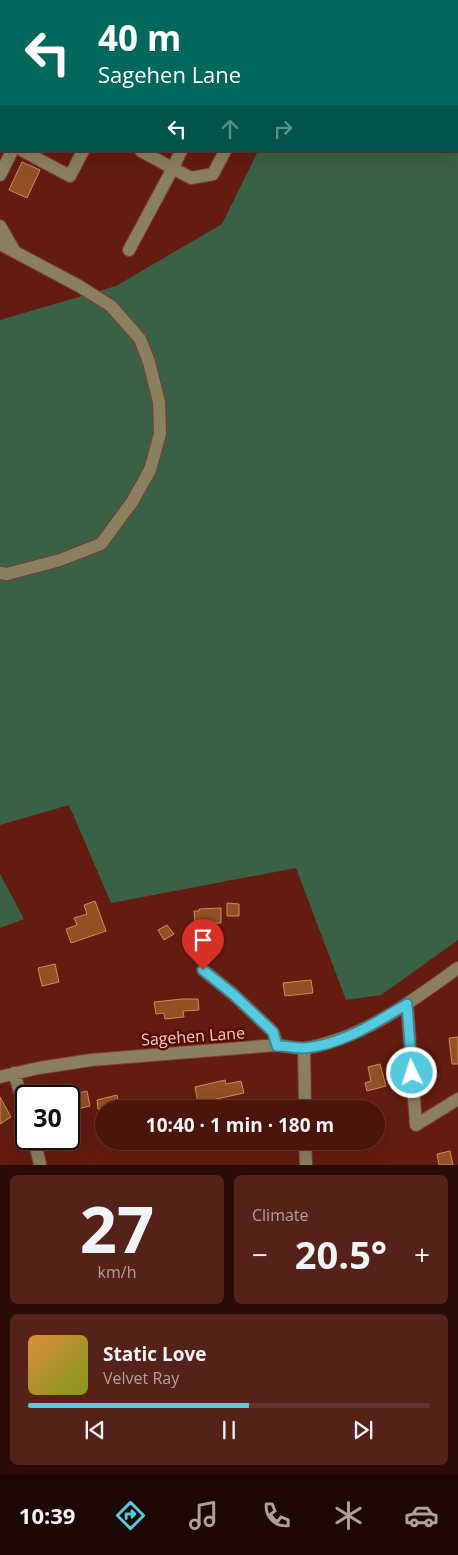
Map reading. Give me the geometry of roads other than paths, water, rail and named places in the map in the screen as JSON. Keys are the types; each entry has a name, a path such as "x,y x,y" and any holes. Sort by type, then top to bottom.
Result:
{"street":[{"path":"0,175 12,152"},
{"path":"25,152 70,176 82,152"},
{"path":"143,152 191,178 213,174 224,152"},
{"path":"129,250 181,152"},
{"path":"0,226 15,252"},
{"path":"0,244 79,286 112,306 140,339 149,362 159,402 160,434 150,470 127,510 102,544 60,560 7,574 0,573"},
{"name":"Sagehen Lane","path":"0,1077 39,1068 91,1060 277,1046 304,1048 344,1038 376,1023 458,968"},
{"path":"203,970 233,994 273,1032 277,1046"},
{"path":"407,1004 416,1125 458,1099"},
{"path":"304,1048 305,1100"},
{"path":"14,1073 18,1085"},
{"path":"37,1150 40,1164"},
{"path":"305,1150 306,1165"}]}
